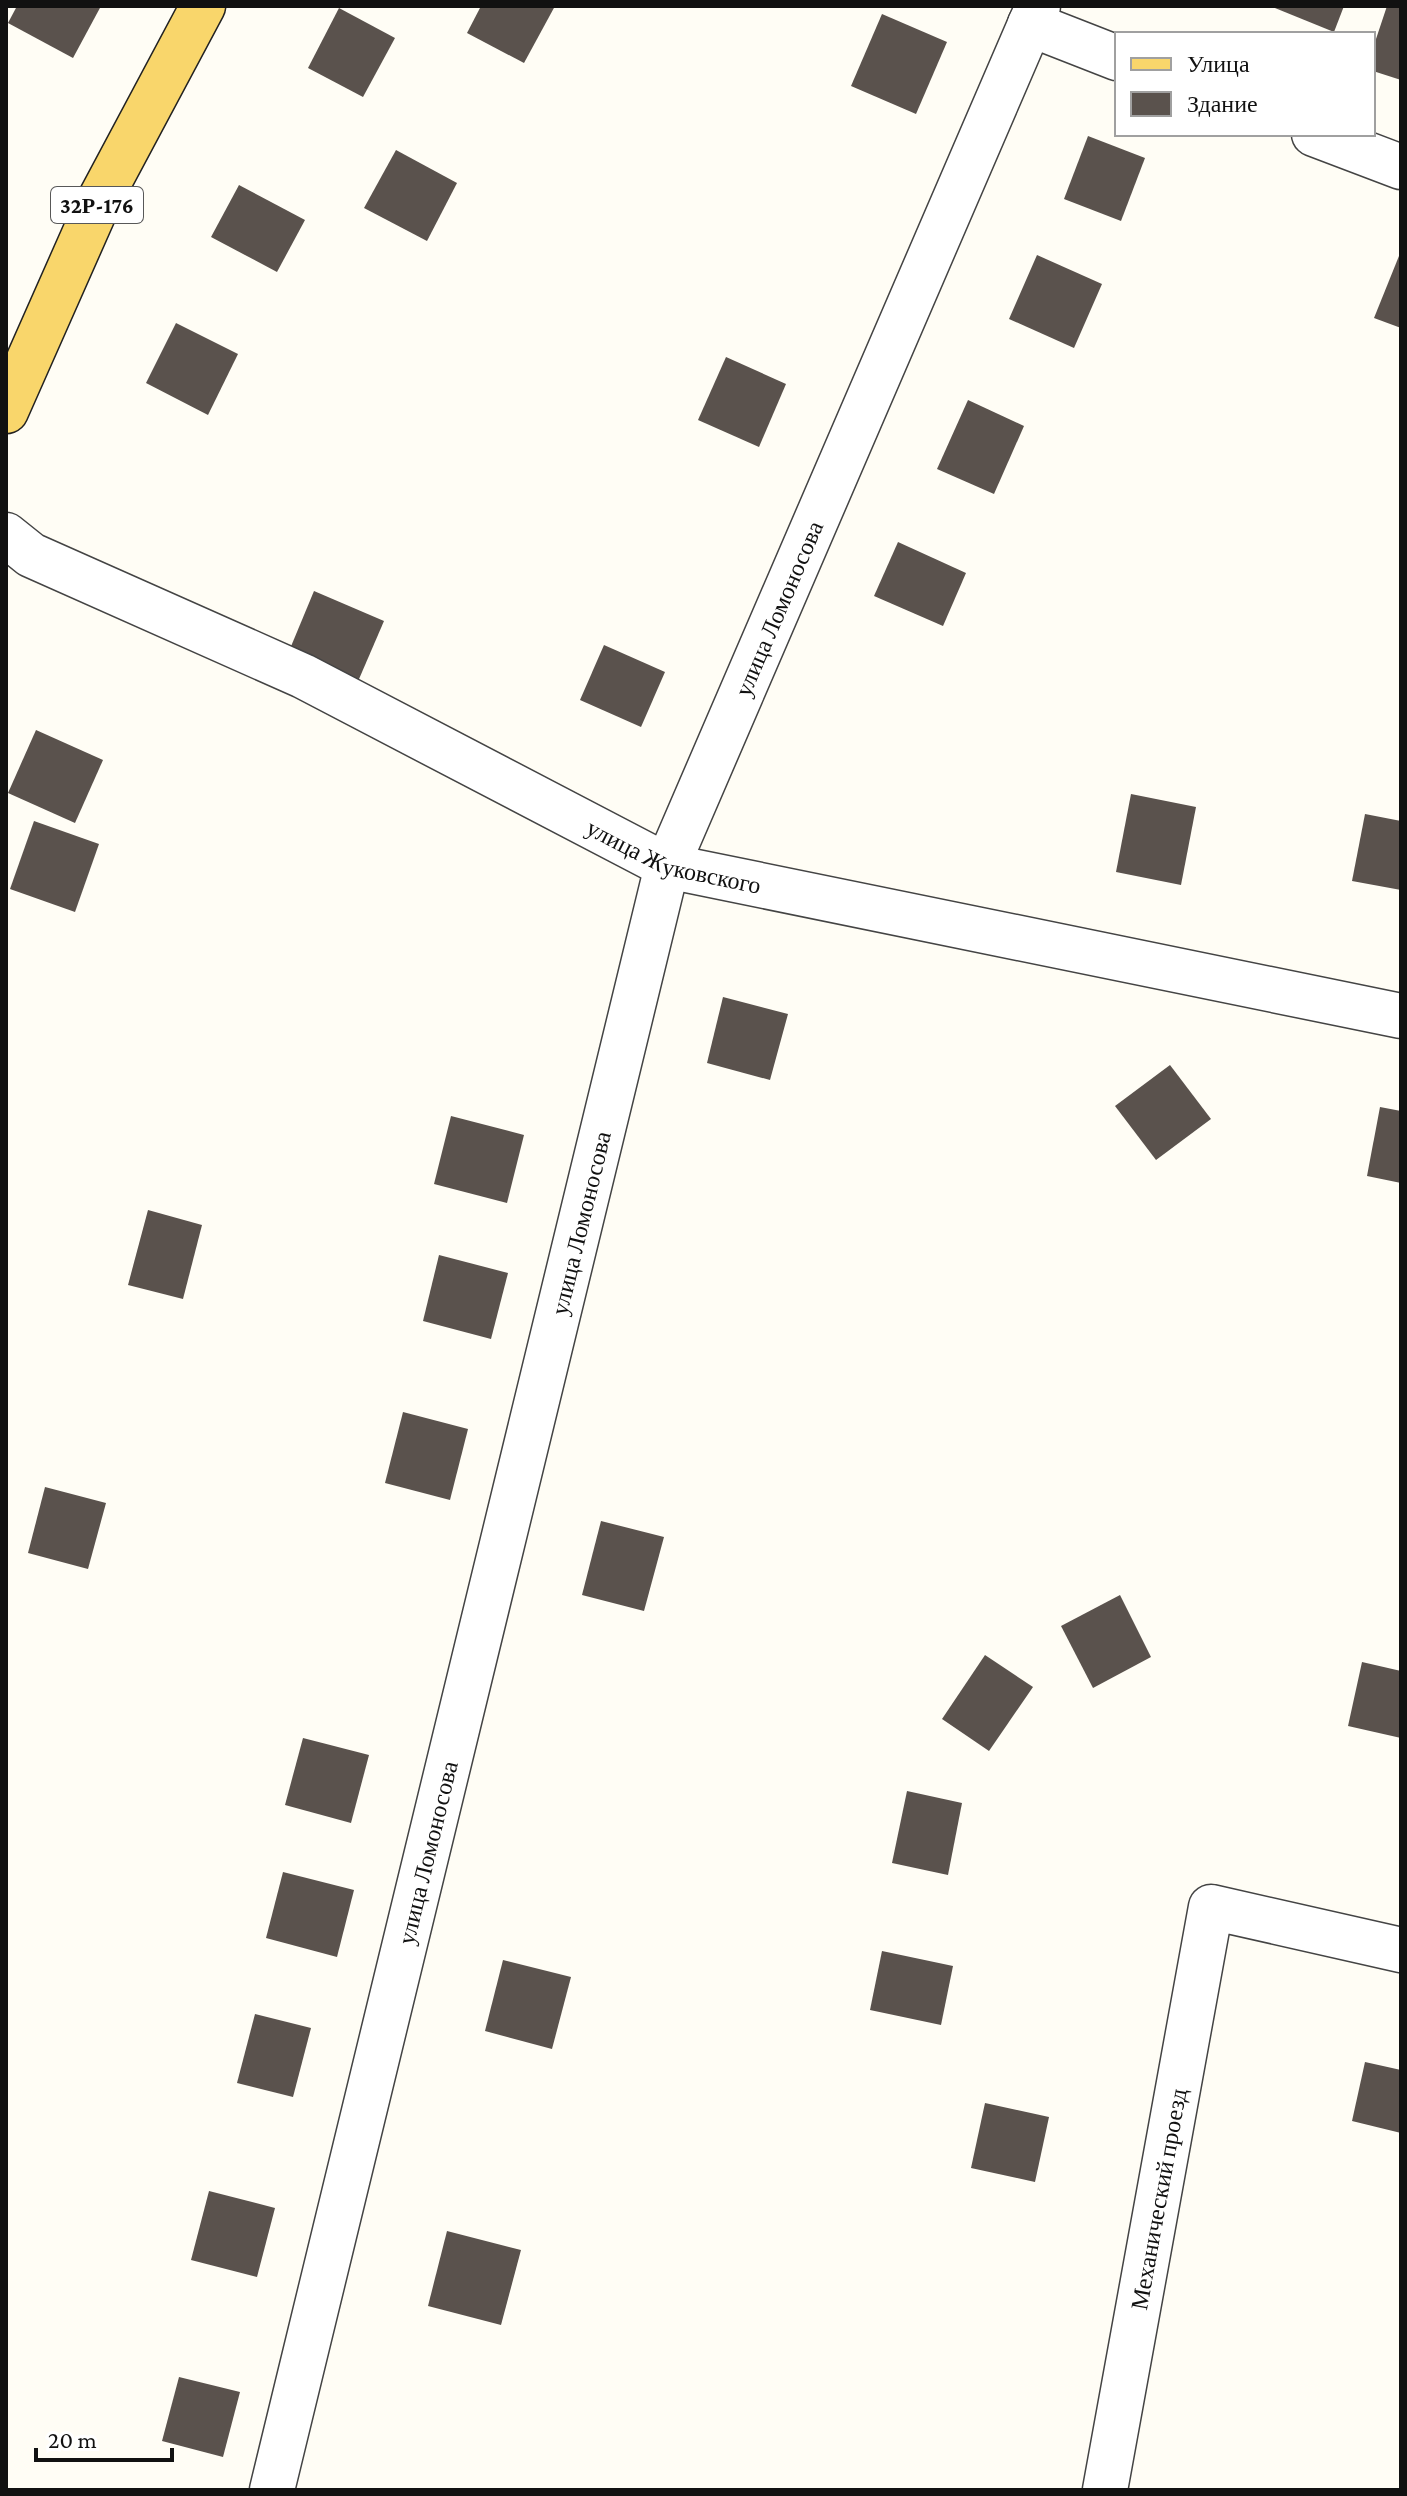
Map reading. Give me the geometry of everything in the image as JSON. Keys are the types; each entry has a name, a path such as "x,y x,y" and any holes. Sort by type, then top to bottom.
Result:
{"main road":[{"name":"32Р-176","path":"6,411 99,201 203,6"}],"street":[{"path":"1034,15 1115,57"},
{"name":"улица Ломоносова","path":"272,2490 667,866 1034,15"},
{"path":"1319,136 1401,167"},
{"name":"улица Жуковского","path":"6,535 31,555 303,676 667,866 1401,1016"},
{"name":"Механический проезд","path":"1105,2490 1211,1907 1401,1950"}],"building":[{"path":"17,6 101,6 73,58 8,23"},
{"path":"481,6 555,6 524,63 467,33"},
{"path":"1270,6 1344,6 1334,32"},
{"path":"1387,6 1401,6 1401,80 1375,72 1375,42"},
{"path":"339,8 395,38 363,97 308,68"},
{"path":"882,14 947,42 916,114 851,86"},
{"path":"1088,136 1145,158 1121,221 1064,199"},
{"path":"396,150 457,183 427,241 364,208"},
{"path":"239,185 305,220 277,272 211,237"},
{"path":"1401,251 1401,328 1374,318"},
{"path":"1037,255 1102,284 1074,348 1009,319"},
{"path":"176,323 238,354 208,415 146,383"},
{"path":"726,357 786,384 759,447 698,420"},
{"path":"968,400 1024,426 994,494 937,469"},
{"path":"898,542 966,573 943,626 874,596"},
{"path":"314,591 384,621 356,686 287,656"},
{"path":"604,645 665,672 641,727 580,700"},
{"path":"36,730 103,760 75,823 8,793"},
{"path":"1131,794 1196,807 1181,885 1116,872"},
{"path":"1365,814 1401,821 1401,890 1352,881"},
{"path":"34,821 99,844 75,912 10,889"},
{"path":"723,997 788,1014 770,1080 707,1063"},
{"path":"1170,1065 1211,1119 1156,1160 1115,1106"},
{"path":"1380,1107 1401,1111 1401,1183 1367,1176"},
{"path":"451,1116 524,1135 507,1203 434,1184"},
{"path":"148,1210 202,1225 183,1299 128,1285"},
{"path":"439,1255 508,1273 491,1339 423,1321"},
{"path":"403,1412 468,1429 450,1500 385,1483"},
{"path":"45,1487 106,1503 88,1569 28,1553"},
{"path":"601,1521 664,1537 644,1611 582,1595"},
{"path":"1120,1595 1151,1657 1093,1688 1061,1626"},
{"path":"985,1655 1033,1687 989,1751 942,1719"},
{"path":"1362,1662 1401,1671 1401,1738 1348,1726"},
{"path":"303,1738 369,1755 351,1823 285,1805"},
{"path":"907,1791 962,1803 948,1875 892,1863"},
{"path":"283,1872 354,1890 337,1957 266,1938"},
{"path":"882,1951 953,1966 941,2025 870,2010"},
{"path":"503,1960 571,1977 552,2049 485,2031"},
{"path":"255,2014 311,2028 293,2097 237,2083"},
{"path":"1365,2062 1401,2070 1401,2133 1352,2121"},
{"path":"985,2103 1049,2117 1035,2182 971,2168"},
{"path":"209,2191 275,2208 257,2277 191,2260"},
{"path":"447,2231 521,2250 501,2325 428,2306"},
{"path":"179,2377 240,2392 223,2457 162,2441"}]}
